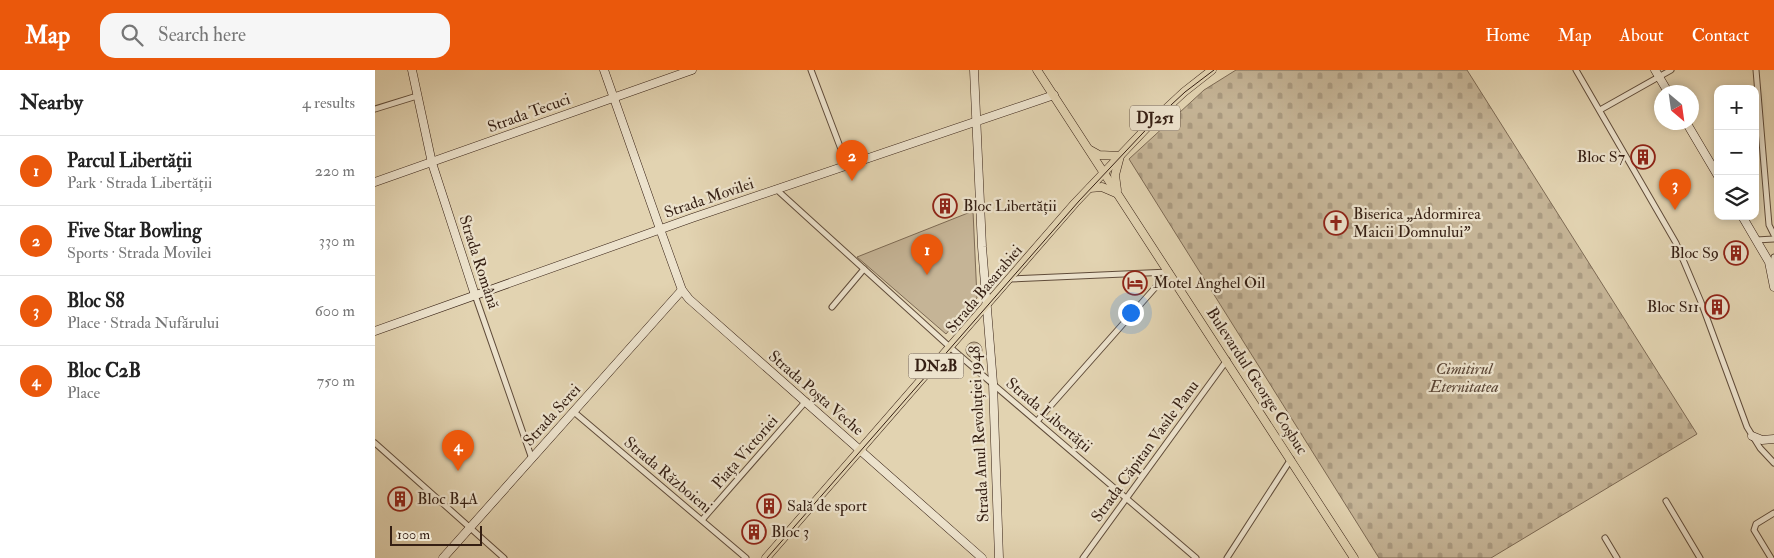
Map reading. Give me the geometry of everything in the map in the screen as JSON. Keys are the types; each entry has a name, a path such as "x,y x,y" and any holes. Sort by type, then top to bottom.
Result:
{"main road":[{"name":"Bulevardul George Coșbuc","path":"1037,70 1354,558"},
{"name":"Strada Basarabiei","path":"766,558 1089,188 1184,92 1212,70"},
{"path":"1089,150 1099,155 1120,156 1115,175 1118,194"},
{"path":"1089,188 1102,187 1118,194"}],"street":[{"name":"Strada Română","path":"412,70 432,163 475,295 532,458"},
{"name":"Strada Poșta Veche","path":"604,70 682,290 696,307 806,401 981,558"},
{"name":"Strada Tecuci","path":"375,182 693,70"},
{"path":"811,70 847,165"},
{"name":"Strada Anul Revoluției 1948","path":"973,70 986,306 993,383 999,558"},
{"path":"1576,70 1676,243 1752,436 1773,462"},
{"path":"1600,110 1657,73 1671,70"},
{"path":"1756,70 1768,216 1774,237 1756,240"},
{"path":"1657,73 1664,85"},
{"name":"Strada Movilei","path":"375,331 660,229 1054,95"},
{"path":"375,109 417,96"},
{"path":"1691,130 1717,175"},
{"name":"Strada Libertății","path":"776,189 951,348 1038,420 1196,558"},
{"path":"1744,220 1772,269"},
{"path":"1774,257 1772,269 1774,286"},
{"path":"832,307 864,269"},
{"path":"1010,279 1169,272"},
{"path":"1038,420 1169,272"},
{"name":"Strada Serei","path":"443,558 682,290"},
{"name":"Strada Căpitan Vasile Panu","path":"1083,558 1227,360"},
{"name":"Piața Victoriei","path":"702,520 806,401"},
{"name":"Strada Războieni","path":"574,412 746,558"},
{"path":"1752,436 1762,440 1774,439"},
{"path":"375,443 504,558"},
{"path":"1227,558 1291,459"},
{"path":"1666,501 1700,558"},
{"path":"1771,558 1754,530 1756,524 1774,514"},
{"path":"1605,538 1617,558"}],"green space":[{"name":"Cimitirul Eternitatea","path":"1236,70 1467,70 1697,434 1491,558 1379,558 1129,159 1204,90"},
{"path":"973,211 977,298 946,334 857,257"},
{"path":"971,342 977,342 982,347 980,356 971,358 966,353 966,347"}],"tram line":[{"path":"767,558 1079,201 1157,118 1185,92 1214,70"}],"place":[{"name":"Bloc S7","path":"1643,157"},
{"name":"Five Star Bowling","path":"852,181"},
{"name":"Bloc Libertății","path":"945,206"},
{"name":"Bloc S8","path":"1675,210"},
{"name":"Biserica „Adormirea Maicii Domnului”","path":"1336,223"},
{"name":"Bloc S9","path":"1736,253"},
{"name":"Parcul Libertății","path":"927,275"},
{"name":"Motel Anghel Oil","path":"1135,283"},
{"name":"Bloc S11","path":"1717,307"},
{"name":"Bloc C2B","path":"458,471"},
{"name":"Bloc B4A","path":"400,499"},
{"name":"Sală de sport","path":"769,506"},
{"name":"Bloc 3","path":"754,532"}]}
